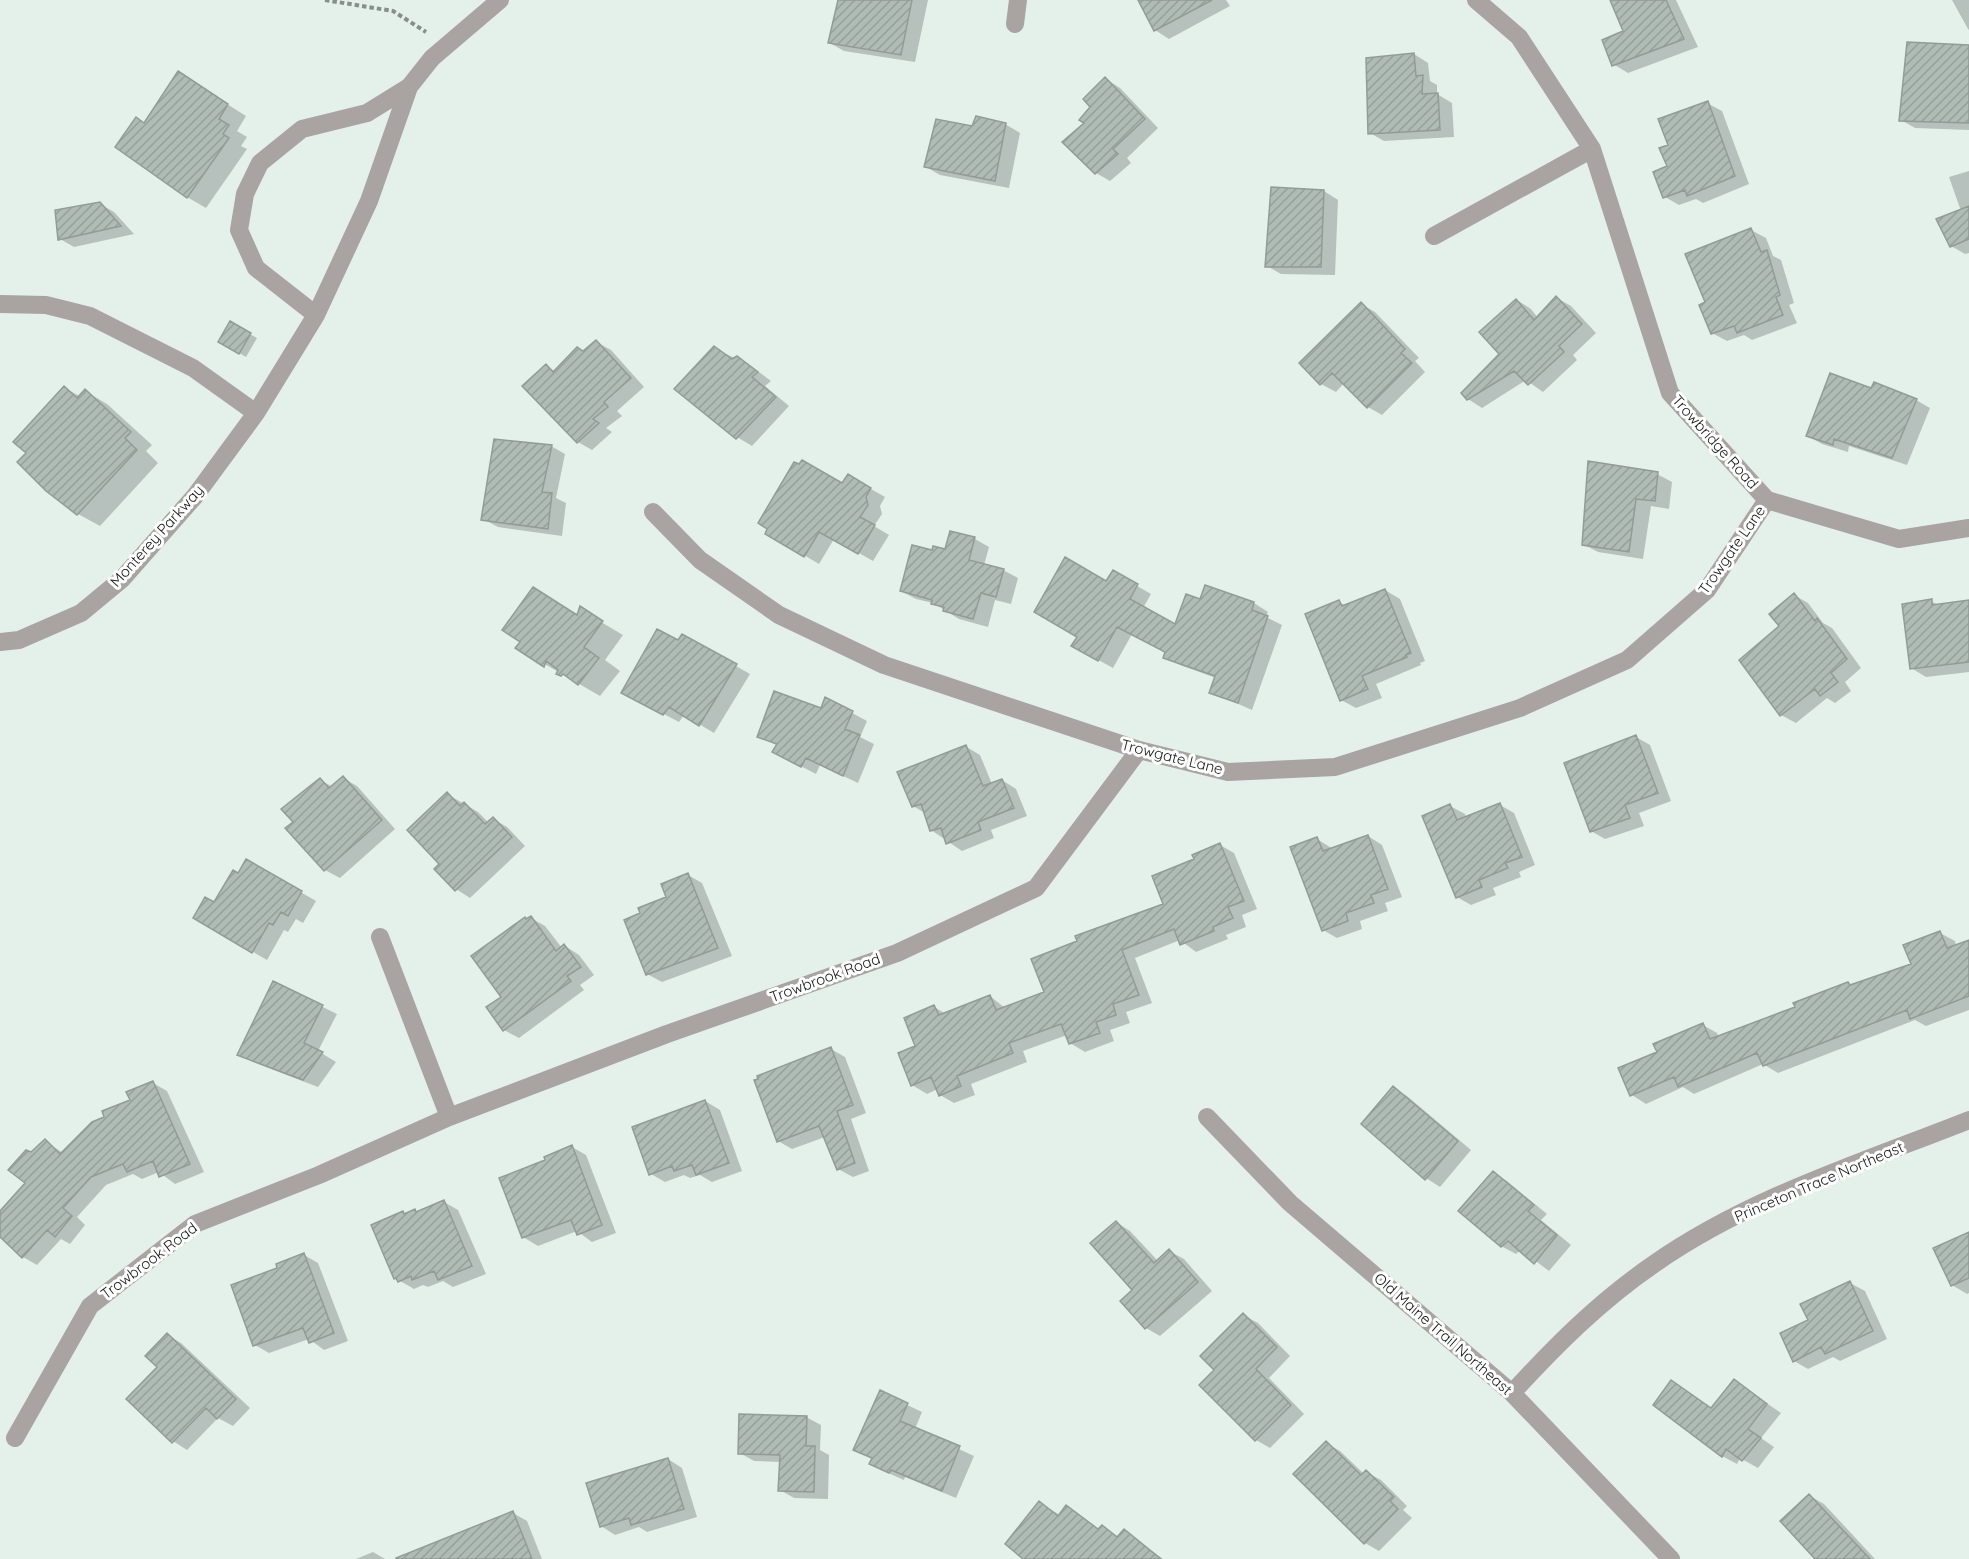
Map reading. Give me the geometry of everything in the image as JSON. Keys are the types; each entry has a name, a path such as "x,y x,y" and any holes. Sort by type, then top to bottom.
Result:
{"street":[{"name":"Monterey Parkway","path":"0,642 19,640 81,613 122,579 195,496 256,412 316,315 369,201 409,87 432,58 500,0"},
{"path":"1015,24 1018,0"},
{"name":"Trowbridge Road","path":"1476,0 1519,37 1592,149 1670,393 1767,500 1899,539 1969,528"},
{"name":"Monterey Parkway","path":"316,315 256,268 239,230 244,194 260,163 302,129 367,113 409,87"},
{"path":"1434,236 1592,149"},
{"path":"0,304 46,304 90,316 193,368 256,412"},
{"name":"Trowgate Lane","path":"652,512 700,560 779,615 884,665 1139,750 1228,772 1335,767 1520,708 1627,660 1707,590 1767,500"},
{"name":"Trowbrook Road","path":"15,1438 90,1306 195,1224 319,1175 449,1117 667,1034 897,952 1036,888 1139,750"},
{"path":"380,937 449,1117"},
{"name":"Old Maine Trail Northeast","path":"1207,1117 1290,1203 1512,1393 1671,1559"},
{"name":"Princeton Trace Northeast","path":"1512,1393 1556,1345 1603,1302 1655,1263 1711,1228 1777,1197 1969,1120"}],"path":[{"path":"326,0 393,11 447,45"}],"building":[{"path":"838,0 912,0 901,55 828,43"},
{"path":"1138,0 1212,0 1154,31"},
{"path":"1610,0 1666,0 1684,39 1612,66 1602,40 1623,31"},
{"path":"1907,42 1969,45 1969,123 1899,121"},
{"path":"1414,53 1416,76 1423,75 1422,94 1438,93 1440,130 1368,134 1366,58"},
{"path":"178,71 228,104 219,119 229,125 223,134 229,138 187,198 115,147 136,117 144,123"},
{"path":"1105,77 1145,119 1113,149 1118,154 1095,174 1062,142 1084,123 1079,120 1090,107 1083,99"},
{"path":"1708,101 1735,176 1687,196 1685,190 1663,198 1653,172 1667,166 1659,148 1668,145 1658,119"},
{"path":"976,116 1006,123 995,181 924,167 936,119 972,126"},
{"path":"1271,187 1324,190 1321,267 1265,267"},
{"path":"100,202 121,226 58,240 55,210"},
{"path":"1969,206 1969,239 1950,247 1936,219"},
{"path":"1751,228 1761,252 1767,250 1780,295 1776,297 1783,315 1737,333 1734,326 1711,334 1699,305 1705,302 1685,254"},
{"path":"1556,296 1582,324 1559,346 1564,352 1528,385 1514,371 1467,400 1461,393 1499,354 1479,332 1516,299 1534,320"},
{"path":"1361,302 1405,349 1401,353 1412,363 1367,408 1332,373 1320,385 1299,363"},
{"path":"230,321 251,333 239,354 218,342"},
{"path":"596,340 631,378 604,402 608,407 593,419 599,423 577,443 522,386 546,364 553,372 577,347 583,351"},
{"path":"714,346 732,359 737,356 758,372 752,377 776,397 736,439 674,389"},
{"path":"1830,373 1871,388 1874,382 1917,399 1892,458 1834,439 1833,445 1806,436"},
{"path":"64,386 77,398 85,389 131,432 125,438 137,450 77,515 46,491 17,462 26,453 13,442"},
{"path":"494,439 552,445 542,492 552,493 548,529 481,520"},
{"path":"802,460 842,483 848,474 871,488 866,497 868,505 860,517 875,525 858,554 819,532 804,557 765,534 767,529 758,523 794,462 799,464"},
{"path":"1588,461 1658,472 1655,501 1636,499 1629,552 1582,545"},
{"path":"950,531 975,537 969,560 1004,569 996,597 981,593 973,619 943,611 944,607 931,604 932,600 900,591 912,545 932,550 933,546 945,549"},
{"path":"1065,557 1106,581 1113,570 1138,584 1130,599 1175,624 1186,594 1200,599 1205,585 1254,602 1252,610 1268,616 1238,703 1209,693 1215,676 1163,658 1165,652 1117,627 1098,661 1071,646 1077,637 1034,612"},
{"path":"533,587 577,615 580,606 603,621 584,647 599,658 578,685 563,674 561,676 556,674 558,670 546,661 544,667 515,648 520,642 502,630"},
{"path":"1385,589 1411,653 1406,655 1407,657 1362,676 1368,689 1340,701 1305,614 1339,600 1342,606"},
{"path":"1794,593 1815,621 1817,618 1847,659 1831,673 1838,682 1820,696 1815,689 1780,716 1739,660 1779,626 1769,614"},
{"path":"1932,599 1932,605 1969,600 1969,662 1910,669 1902,604"},
{"path":"657,629 678,640 682,634 737,664 699,726 669,707 663,715 621,693"},
{"path":"774,691 821,708 825,697 853,711 845,729 860,735 843,776 806,758 801,767 772,752 777,744 757,737"},
{"path":"1636,735 1658,793 1625,805 1630,818 1590,832 1564,763"},
{"path":"966,745 983,786 1002,779 1014,808 978,822 981,830 946,844 941,828 930,831 921,804 912,807 897,772"},
{"path":"343,776 382,820 324,871 285,828 293,822 281,809 320,778 329,788"},
{"path":"447,792 460,806 464,802 485,824 493,817 512,837 455,891 434,869 439,864 407,830"},
{"path":"1500,803 1522,857 1505,863 1508,868 1479,880 1482,887 1456,898 1422,816 1450,804 1457,820"},
{"path":"1368,835 1388,889 1371,895 1374,903 1346,913 1348,921 1322,931 1290,847 1317,837 1323,851"},
{"path":"1220,843 1244,901 1228,907 1233,918 1213,927 1214,931 1180,945 1174,929 1122,950 1139,995 1113,1004 1116,1015 1096,1022 1100,1033 1069,1044 1061,1024 1009,1043 1013,1053 957,1076 961,1086 939,1096 931,1077 911,1086 898,1053 915,1046 904,1018 934,1005 939,1015 990,995 996,1010 1044,992 1031,959 1077,941 1075,936 1163,904 1152,876 1194,859 1192,855"},
{"path":"246,859 302,891 288,916 281,912 273,925 269,923 252,953 193,918 205,897 214,902 233,870 238,873"},
{"path":"688,873 718,948 646,975 624,920 640,913 638,908 666,897 661,884"},
{"path":"531,916 556,951 564,944 581,967 567,976 571,981 503,1031 486,1007 501,997 471,956 525,917 526,919"},
{"path":"1940,931 1947,948 1969,940 1969,996 1910,1019 1907,1010 1763,1066 1757,1053 1678,1087 1674,1077 1630,1096 1618,1068 1657,1052 1653,1044 1703,1023 1710,1039 1795,1007 1793,1003 1848,982 1850,985 1911,964 1903,945"},
{"path":"273,981 323,1005 304,1043 323,1052 303,1080 237,1055"},
{"path":"831,1047 853,1105 837,1111 855,1163 837,1170 819,1126 777,1142 754,1080 758,1079 757,1076"},
{"path":"153,1081 190,1164 159,1177 153,1161 127,1172 123,1164 91,1177 63,1208 72,1216 55,1237 47,1230 22,1258 0,1237 0,1211 25,1183 8,1170 26,1150 31,1152 45,1139 60,1154 92,1122 104,1117 102,1111 130,1100 126,1092"},
{"path":"1393,1086 1458,1141 1425,1180 1361,1124"},
{"path":"705,1100 729,1163 696,1175 692,1165 674,1171 672,1166 649,1175 632,1127"},
{"path":"572,1145 602,1225 577,1235 571,1220 522,1238 499,1178 545,1160 544,1157"},
{"path":"1493,1171 1534,1205 1528,1211 1557,1235 1534,1264 1508,1241 1501,1247 1458,1211"},
{"path":"444,1200 472,1266 438,1280 434,1271 412,1280 411,1276 398,1282 396,1278 394,1279 371,1225 403,1211 404,1214 415,1209 416,1212"},
{"path":"1116,1221 1154,1263 1169,1249 1198,1282 1145,1329 1120,1301 1132,1290 1090,1243"},
{"path":"1969,1232 1969,1278 1951,1286 1933,1248"},
{"path":"304,1253 334,1333 309,1343 303,1328 253,1346 231,1285 277,1268 276,1264"},
{"path":"1850,1281 1873,1331 1825,1354 1821,1347 1793,1362 1780,1333 1808,1320 1800,1304"},
{"path":"1243,1313 1277,1347 1256,1369 1291,1405 1255,1441 1199,1385 1214,1370 1200,1356"},
{"path":"167,1333 236,1399 217,1419 206,1408 172,1443 126,1399 157,1367 145,1356"},
{"path":"1734,1379 1767,1404 1748,1429 1761,1438 1742,1461 1726,1449 1722,1457 1653,1405 1671,1380 1711,1408"},
{"path":"880,1390 908,1403 900,1421 960,1446 942,1491 891,1470 889,1473 869,1464 872,1458 853,1450"},
{"path":"739,1414 807,1416 806,1446 815,1446 814,1492 778,1491 780,1455 738,1454"},
{"path":"1326,1441 1361,1475 1366,1470 1394,1497 1390,1501 1398,1509 1364,1544 1293,1474"},
{"path":"668,1458 684,1509 631,1525 629,1518 600,1527 586,1483"},
{"path":"1809,1494 1870,1559 1815,1559 1780,1521"},
{"path":"1039,1501 1058,1516 1066,1505 1098,1529 1102,1525 1117,1537 1124,1529 1161,1559 1023,1559 1005,1544"},
{"path":"513,1511 532,1559 396,1559 396,1558"}]}
